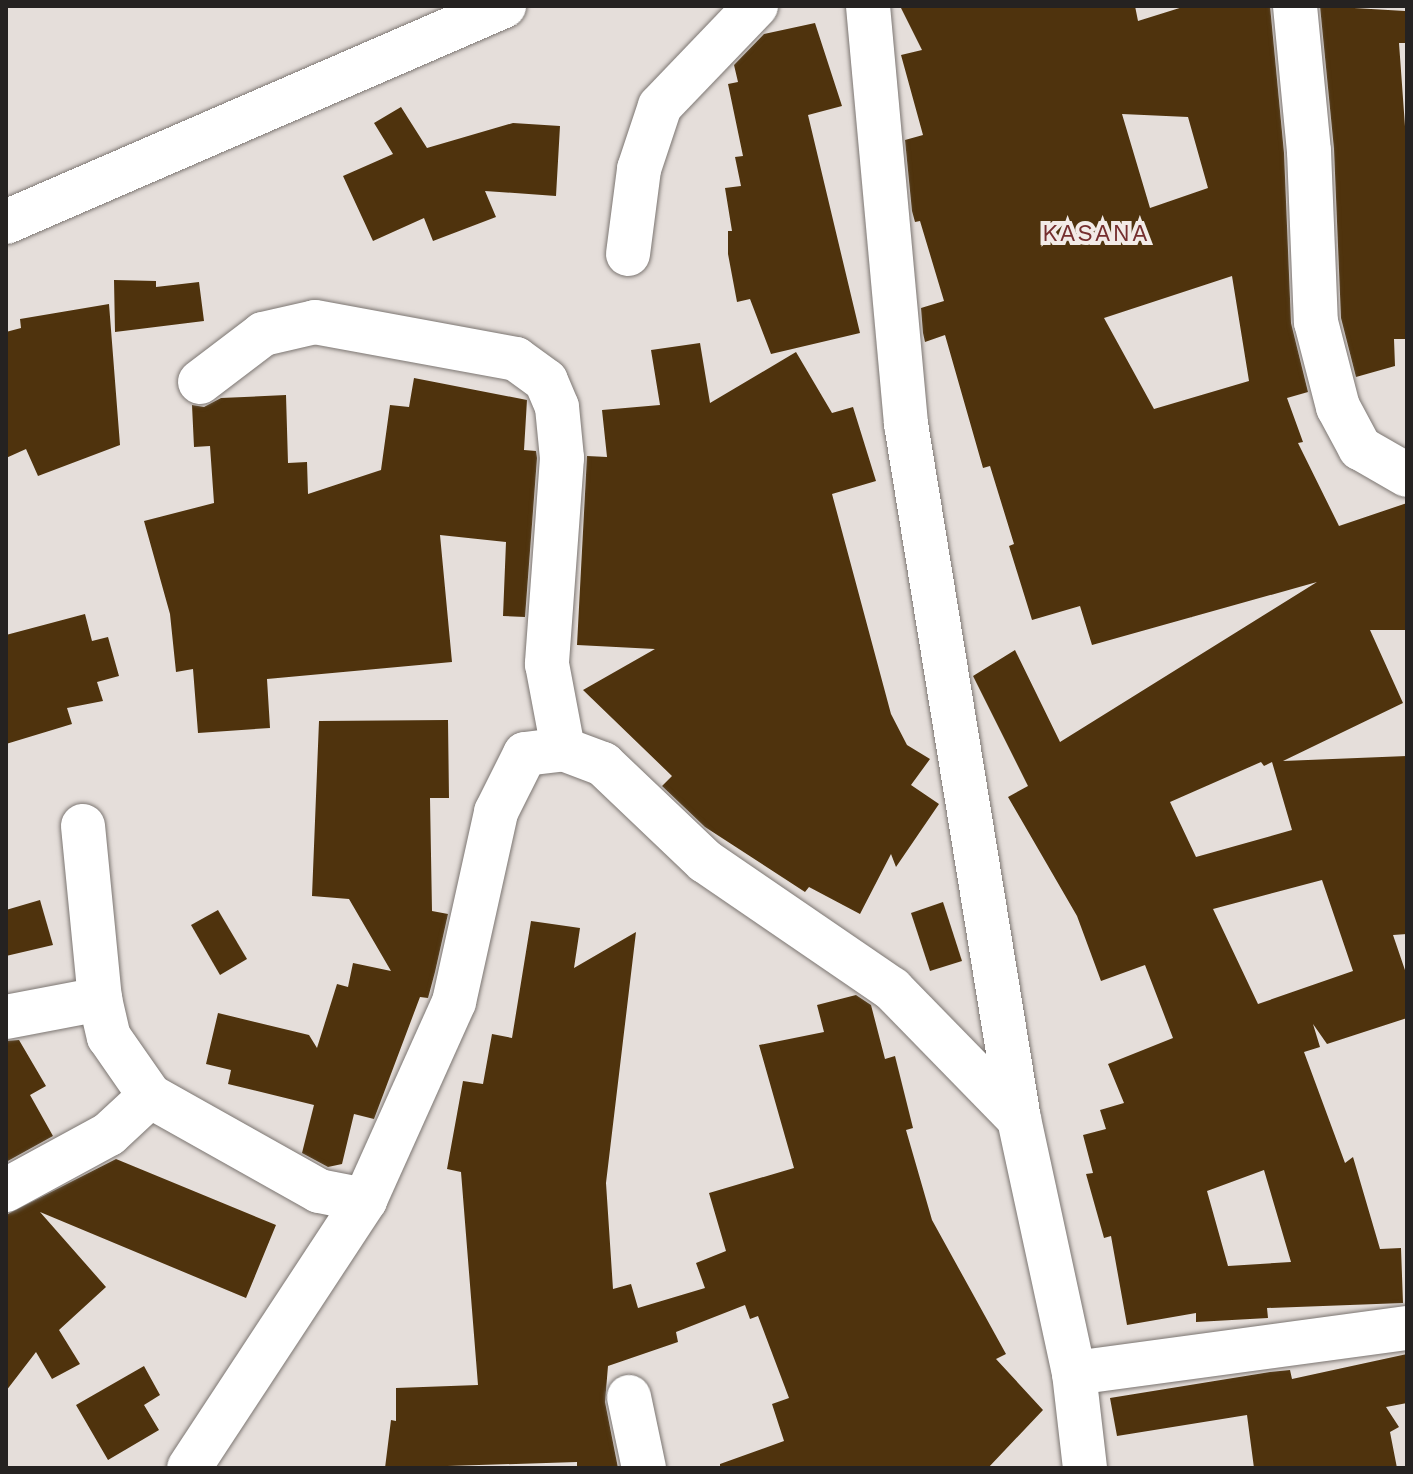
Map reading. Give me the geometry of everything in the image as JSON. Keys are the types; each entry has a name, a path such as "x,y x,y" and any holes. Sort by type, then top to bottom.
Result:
{"street":[{"path":"6,222 504,6"},
{"path":"628,254 639,169 660,106 756,6"},
{"path":"868,6 906,424 1019,1119 1074,1373 1085,1468"},
{"path":"1295,6 1309,151 1316,322 1338,407 1360,448 1407,475"},
{"path":"200,382 263,334 315,322 516,359 546,381 557,407 562,458 547,664 563,749"},
{"path":"189,1468 365,1200 454,1002 496,812 525,754 563,749 603,764 705,861 892,989 1019,1119"},
{"path":"83,826 100,999 109,1037 150,1096 319,1191 365,1200"},
{"path":"6,1017 100,999"},
{"path":"6,1190 109,1134 150,1096"},
{"path":"1074,1373 1407,1328"},
{"path":"629,1397 644,1468"}],"building":[{"path":"900,6 1135,6 1138,21 1186,6 1270,6 1284,153 1291,323 1308,392 1287,398 1303,442 1298,443 1339,526 1407,503 1407,630 1370,630 1403,703 1283,761 1407,756 1407,934 1393,935 1407,976 1407,1018 1327,1044 1313,1024 1320,1047 1304,1052 1345,1163 1353,1157 1380,1249 1401,1248 1403,1303 1267,1308 1268,1318 1196,1322 1196,1313 1127,1325 1111,1236 1104,1238 1086,1174 1093,1173 1083,1135 1106,1129 1100,1110 1124,1103 1108,1064 1173,1038 1145,965 1101,981 1077,916 1008,797 1028,786 973,676 1015,650 1060,742 1317,582 1092,645 1080,606 1032,620 1009,546 1014,544 990,466 983,468 945,335 925,342 923,333 921,308 944,301 920,221 915,222 912,211 905,140 923,135 901,55 922,50","holes":["1122,114 1188,117 1208,188 1150,208","1232,276 1249,381 1154,409 1104,318","1261,762 1264,766 1272,762 1292,830 1196,857 1170,802","1322,880 1353,971 1258,1004 1213,909","1264,1170 1291,1262 1228,1266 1207,1191"]},
{"path":"1320,6 1405,11 1405,43 1399,43 1407,154 1407,339 1394,339 1395,366 1356,377 1341,318 1334,149"},
{"path":"815,23 842,106 808,115 860,333 771,354 750,299 737,302 728,254 728,231 732,231 725,188 741,186 735,157 743,156 728,84 738,82 734,65 764,34"},
{"path":"401,107 427,148 513,123 560,126 556,196 485,191 496,217 433,241 424,218 373,241 343,176 393,154 374,123"},
{"path":"114,280 156,281 156,287 199,282 204,321 115,332"},
{"path":"109,304 120,445 38,476 26,449 6,458 6,332 21,328 20,319"},
{"path":"700,343 710,403 796,352 832,413 853,407 876,481 832,494 891,714 907,745 930,759 911,785 939,804 896,867 891,854 860,914 809,887 805,892 705,827 662,786 672,776 583,690 655,649 577,645 587,456 607,457 602,410 660,405 651,350"},
{"path":"414,378 527,400 524,450 536,451 537,458 525,617 503,616 506,542 440,535 452,662 267,679 270,728 198,733 193,669 176,672 170,614 144,521 214,503 210,446 194,447 192,405 204,407 221,398 286,395 288,463 307,462 308,494 381,470 390,405 409,407"},
{"path":"85,614 92,641 108,637 119,676 97,682 103,701 67,708 72,724 6,744 6,635"},
{"path":"448,720 449,798 430,798 432,911 448,914 435,972 428,998 420,997 374,1119 354,1114 342,1164 328,1167 302,1153 314,1105 228,1084 231,1070 206,1064 218,1013 309,1035 317,1048 337,984 348,987 353,963 391,971 349,899 312,896 319,721"},
{"path":"40,900 53,945 6,956 6,910"},
{"path":"943,902 962,961 930,971 911,913"},
{"path":"218,910 247,959 220,975 191,925"},
{"path":"531,921 580,928 574,968 636,932 606,1183 613,1289 631,1284 638,1308 705,1288 696,1263 726,1251 709,1193 794,1168 759,1045 824,1032 817,1005 856,995 871,1005 885,1059 895,1056 913,1128 906,1130 932,1220 1006,1354 996,1359 1043,1410 988,1468 720,1468 720,1464 784,1441 772,1404 789,1398 758,1316 750,1319 745,1305 676,1332 678,1342 608,1366 605,1402 618,1468 577,1468 577,1462 385,1468 391,1420 396,1421 396,1388 478,1385 461,1172 447,1169 463,1081 483,1084 492,1034 512,1038"},
{"path":"19,1040 46,1086 30,1095 53,1136 6,1162 6,1041"},
{"path":"116,1159 276,1225 246,1298 40,1212 106,1287 59,1330 80,1364 52,1379 36,1352 6,1391 6,1215"},
{"path":"1407,1354 1407,1403 1386,1407 1399,1427 1390,1432 1397,1468 1254,1468 1247,1415 1117,1436 1110,1398 1270,1372 1290,1370 1292,1379"},
{"path":"144,1366 160,1395 144,1405 159,1430 108,1460 76,1405"}],"district":[{"name":"KASANA","path":"1096,234"}]}
